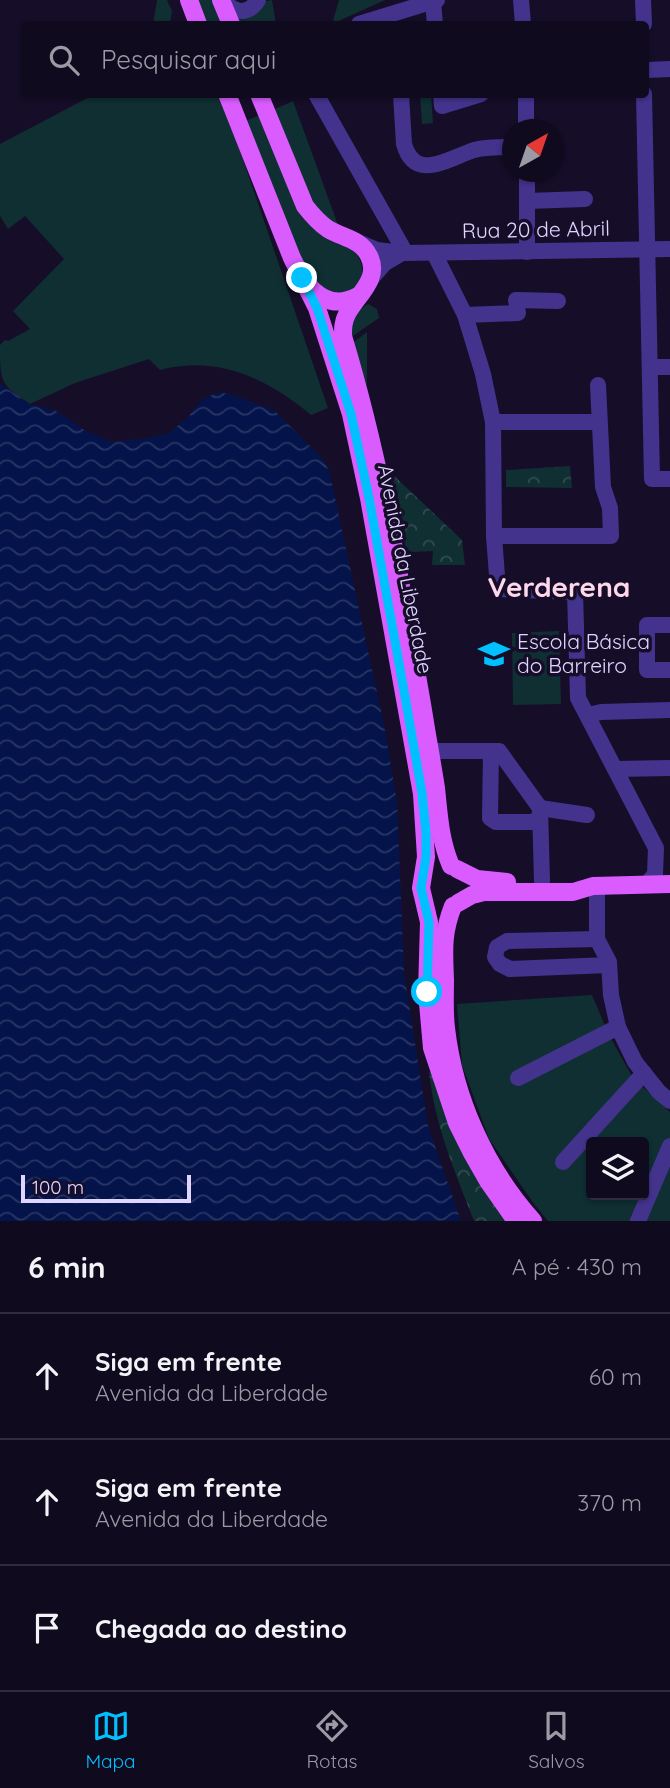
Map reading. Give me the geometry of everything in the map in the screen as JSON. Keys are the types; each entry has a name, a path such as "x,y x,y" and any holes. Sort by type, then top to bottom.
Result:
{"main road":[{"path":"188,0 197,21"},
{"path":"222,0 230,21"},
{"name":"Avenida da Liberdade","path":"229,98 302,278 317,308 351,414 369,498 422,793 426,857 423,876"},
{"path":"261,98 305,205 328,229 354,240 369,255 372,264 370,281"},
{"name":"Avenida da Liberdade","path":"302,278 321,298 343,302 358,296"},
{"name":"Avenida da Liberdade","path":"370,281 343,323 343,336 365,413 389,522 430,751 443,847 454,867"},
{"path":"516,1221 488,1181 457,1123 432,1048 427,992 429,922 422,894 423,876 427,870 439,864 492,882 574,881 595,886"},
{"path":"454,867 466,886 444,931 446,1028 460,1097 491,1162 533,1221"},
{"path":"422,894 435,907 456,905 472,895 484,892 573,892 595,886 670,884"}],"street":[{"path":"222,0 232,9 242,12 250,9 258,0"},
{"path":"521,0 523,21"},
{"path":"643,0 643,21"},
{"path":"369,21 435,1 435,21"},
{"path":"649,70 670,69"},
{"path":"318,98 403,253 385,263 370,281"},
{"path":"401,98 404,144 406,151 417,163 431,166 481,149 502,148"},
{"path":"441,98 442,106 468,98"},
{"path":"526,98 526,119"},
{"path":"645,98 652,479 670,479"},
{"path":"527,182 527,252"},
{"path":"527,201 585,200"},
{"name":"Rua 20 de Abril","path":"354,240 377,250 403,253 670,249"},
{"path":"434,253 465,315 483,374 492,422 498,589 575,592 578,698 656,848 655,874 646,885"},
{"path":"465,315 518,313 516,300 558,301"},
{"path":"651,367 670,367"},
{"path":"494,536 611,536 610,508 603,487 598,385"},
{"path":"492,422 599,422"},
{"path":"670,625 647,625 648,670 670,670"},
{"path":"588,715 601,712 670,710"},
{"path":"430,751 499,751 540,812 542,881"},
{"path":"491,751 490,817 496,822 534,822 540,812"},
{"path":"615,769 670,768"},
{"path":"540,812 587,815"},
{"path":"595,886 597,939 609,965 611,995 618,1027 635,1062 659,1092 670,1101"},
{"path":"597,939 506,942 497,947 495,957 500,964 510,969 609,965"},
{"path":"518,1079 618,1027"},
{"path":"563,1162 644,1073"},
{"path":"638,1221 670,1146"}],"green space":[{"path":"157,0 167,0 172,11 170,21 154,21"},
{"path":"196,0 214,0 223,21 205,21"},
{"path":"272,0 276,21 237,21 236,15"},
{"path":"339,0 385,0 339,21 333,21"},
{"path":"87,98 222,98 328,408 311,415 277,390 240,373 202,365 160,370 149,359 75,383 30,404 13,392 4,381 0,367 0,345 30,329 13,311 64,259 25,216 8,229 0,216 0,144"},
{"path":"420,98 431,98 433,123 422,124"},
{"path":"293,101 338,225 330,221 311,202 273,110"},
{"path":"260,115 323,232 332,241 359,257 362,278 355,288 329,294 311,277 304,265 245,121"},
{"path":"368,304 377,309 379,318 350,338 356,312"},
{"path":"367,332 367,386 351,344"},
{"path":"570,466 572,488 506,487 506,470"},
{"path":"391,473 462,540 465,565 432,565 433,551 411,552 406,549"},
{"path":"559,631 561,704 513,705 512,633"},
{"path":"592,995 609,1035 633,1078 670,1112 670,1221 548,1221 489,1139 462,1065 457,1004"},
{"path":"429,1071 509,1221 474,1221 440,1128"}],"water":[{"path":"0,384 30,404 55,410 86,431 112,442 169,433 188,417 202,400 218,392 230,394 274,410 321,457 329,470 384,725 397,802 404,973 428,1126 461,1221 0,1221"}],"place":[{"name":"Escola Básica do Barreiro","path":"494,654"}],"district":[{"name":"Verderena","path":"559,587"}],"route":[{"path":"302,278 317,308 351,414 369,498 422,793 426,857 421,888 429,922 427,992"}]}
